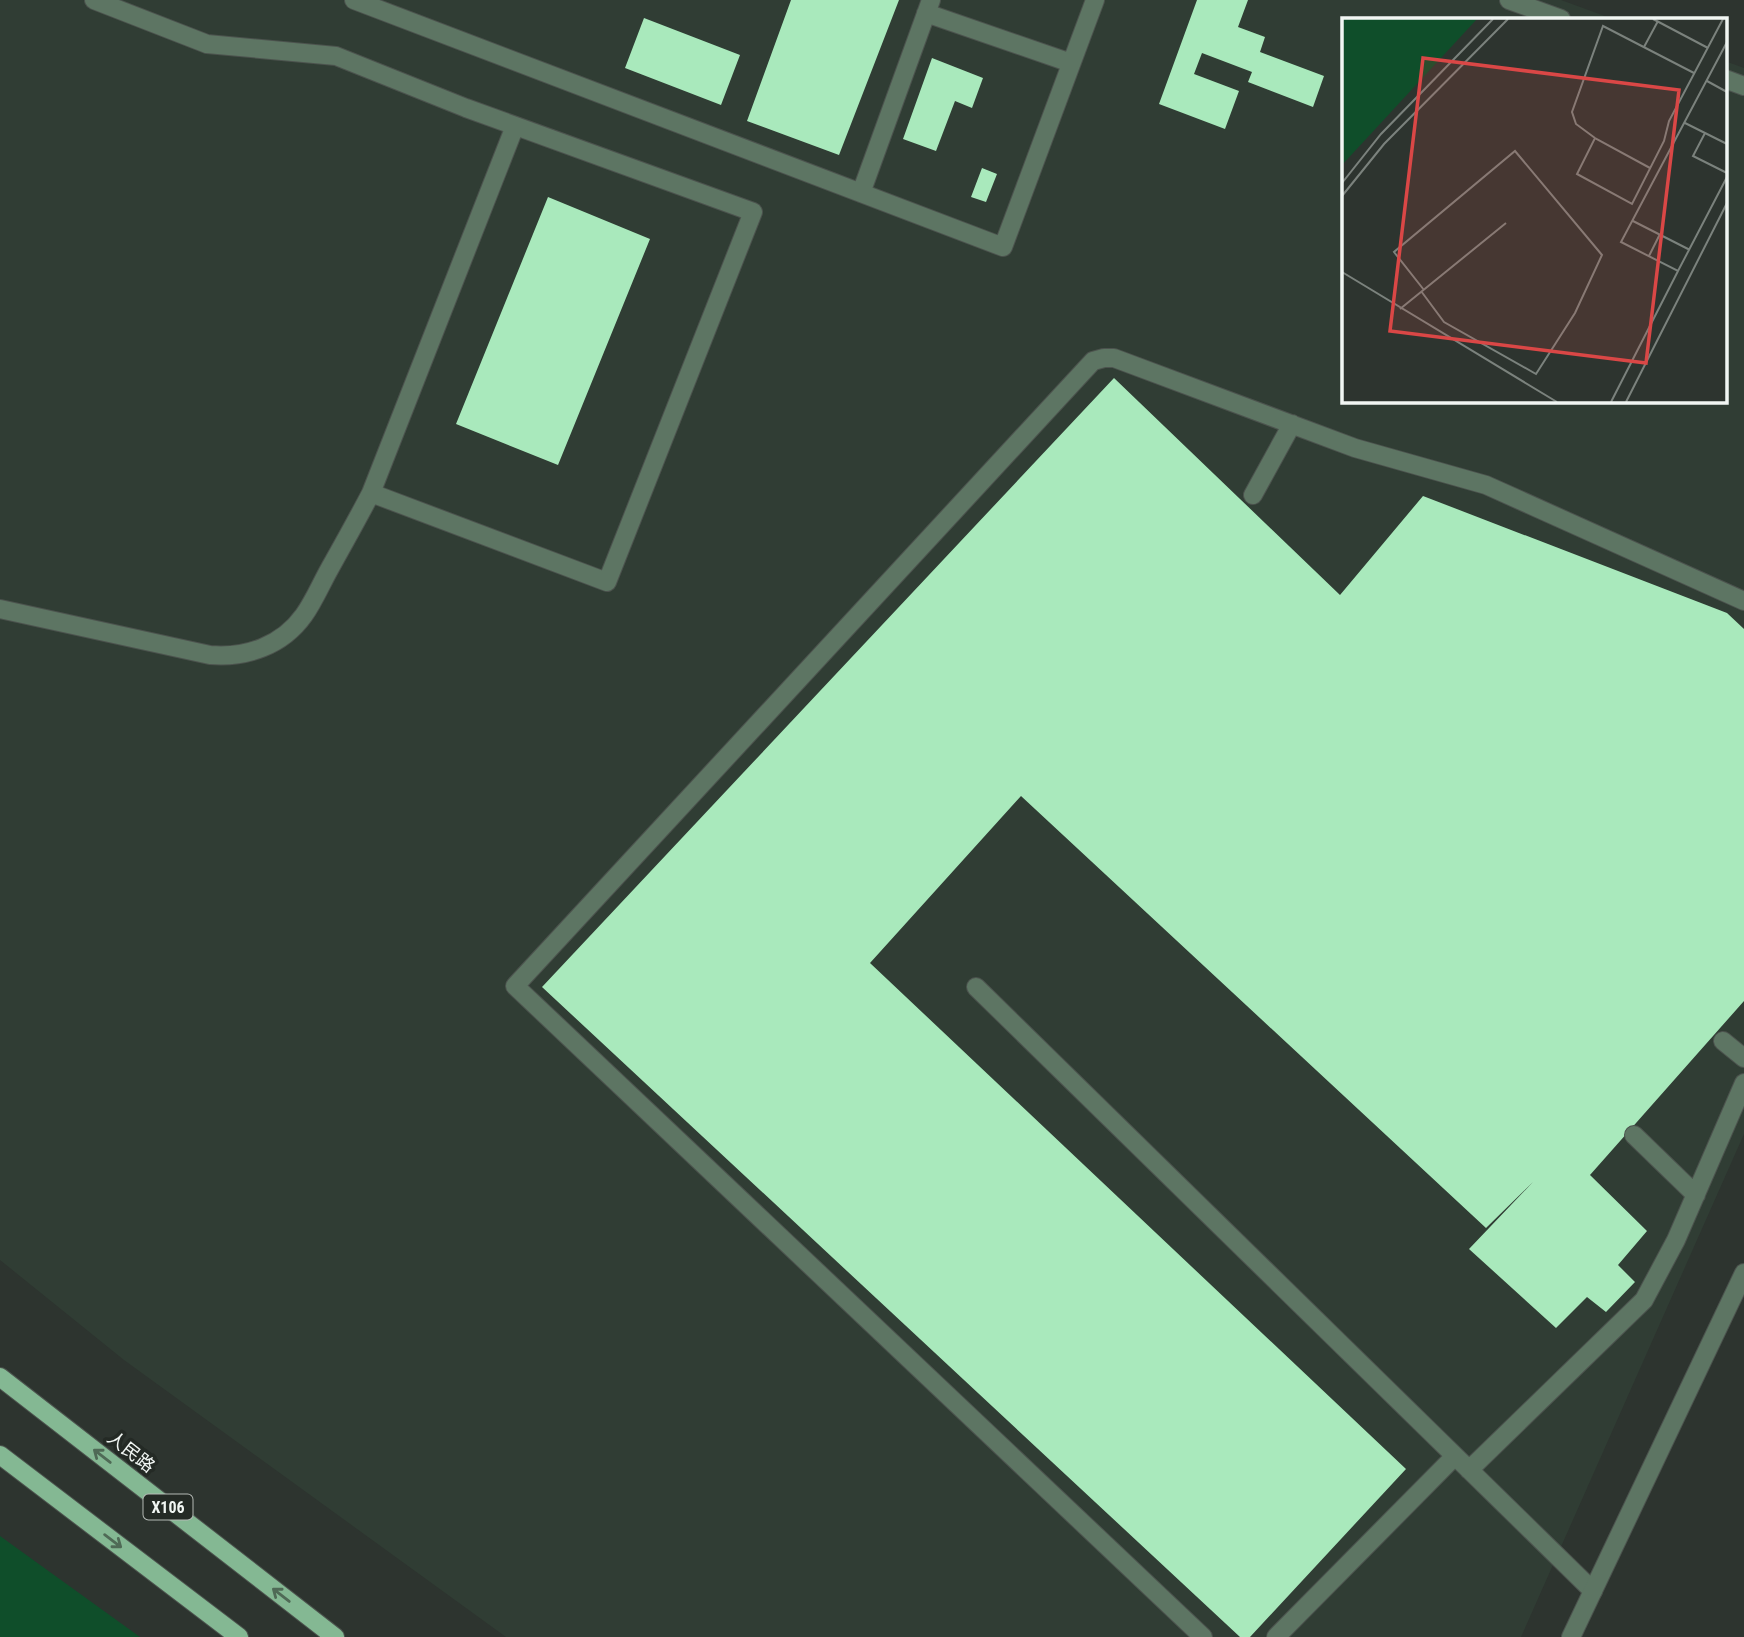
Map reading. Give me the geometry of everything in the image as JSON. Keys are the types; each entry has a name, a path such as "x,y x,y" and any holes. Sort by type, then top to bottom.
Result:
{"main road":[{"name":"人民路","path":"0,1377 335,1637"},
{"path":"0,1455 239,1637"}],"street":[{"path":"94,0 207,44 336,56 515,126 753,212 607,582 371,493"},
{"path":"354,0 1003,247 1094,0"},
{"path":"1509,0 1558,18"},
{"path":"861,193 929,6 1071,63"},
{"path":"1726,79 1744,86"},
{"path":"0,609 210,655 240,655 251,652 288,633 305,613 371,493 515,126"},
{"path":"1203,1637 515,986 1093,360 1114,358 1355,448 1486,485 1744,601"},
{"path":"1253,495 1292,424"},
{"path":"976,987 1593,1591"},
{"path":"1723,1041 1744,1059"},
{"path":"1469,1470 1644,1300 1676,1240 1744,1083"},
{"path":"1634,1135 1696,1195"},
{"path":"1571,1637 1744,1273"},
{"path":"1276,1637 1455,1456"}],"shaded area":[{"path":"0,0 1561,0 1610,18 1342,18 1342,402 1726,402 1726,61 1744,68 1744,1134 1521,1637 506,1637 124,1360 0,1260"}],"green space":[{"path":"0,1536 140,1637 0,1637"}],"building":[{"path":"791,0 899,0 839,155 747,121"},
{"path":"1197,0 1248,0 1238,27 1265,37 1260,52 1324,76 1313,107 1248,82 1252,72 1202,53 1194,74 1239,91 1225,129 1159,104"},
{"path":"644,18 740,55 721,105 625,68"},
{"path":"932,58 983,78 972,108 955,101 936,151 903,139"},
{"path":"982,168 997,174 986,202 971,197"},
{"path":"548,197 650,239 558,465 456,424"},
{"path":"1114,378 1340,595 1423,496 1727,613 1744,629 1744,1001 1590,1175 1647,1231 1618,1265 1635,1282 1606,1312 1587,1297 1556,1328 1469,1249 1533,1182 1486,1228 1021,796 870,963 1406,1469 1250,1637 1240,1637 542,987"}]}
